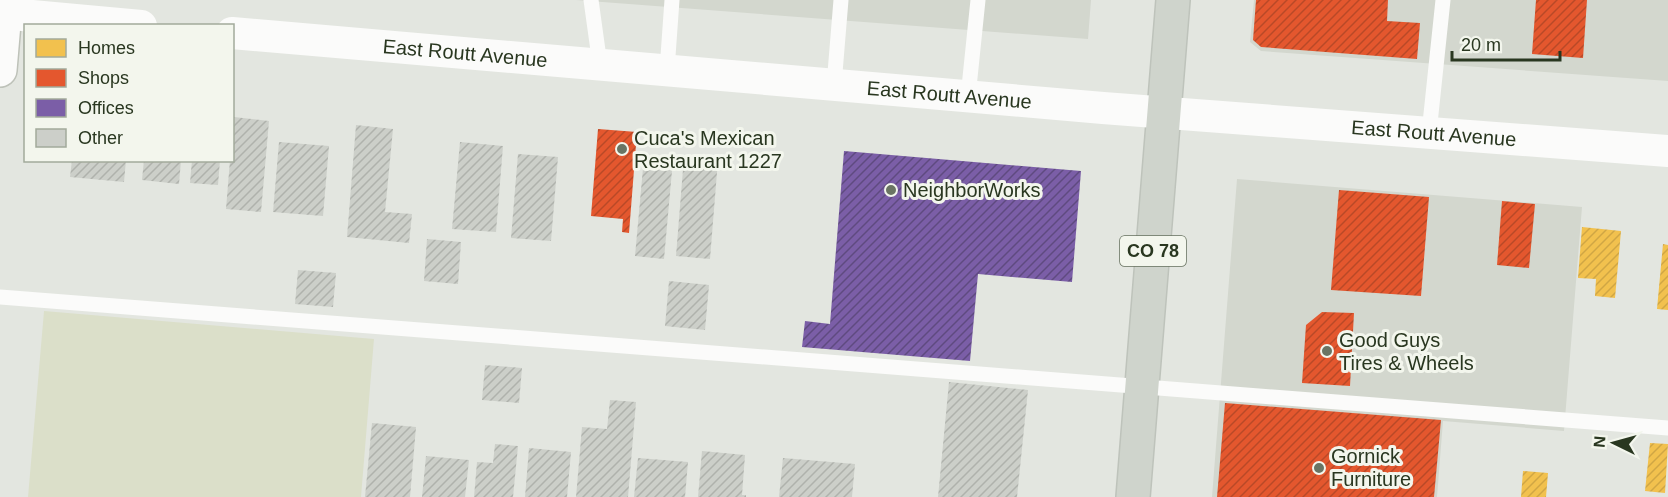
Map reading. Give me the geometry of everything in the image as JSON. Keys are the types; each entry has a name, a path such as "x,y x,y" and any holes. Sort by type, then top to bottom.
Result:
{"main road":[{"name":"CO 78","path":"1133,497 1173,0"}],"street":[{"path":"0,70 3,9 125,24"},
{"name":"East Routt Avenue","path":"234,33 968,97 1668,151"}],"lane":[{"path":"591,0 600,65"},
{"path":"667,70 672,0"},
{"path":"834,85 841,0"},
{"path":"968,97 978,0"},
{"path":"1429,133 1443,0"},
{"path":"0,297 1668,428"}],"shaded area":[{"path":"576,0 1091,0 1088,39"},
{"path":"1254,0 1668,0 1668,81 1261,51 1250,42"},
{"path":"1237,179 1582,207 1564,431 1443,421 1437,497 1212,497"}],"green space":[{"path":"44,311 374,339 361,497 28,497"}],"building: Homes":[{"path":"1582,227 1621,231 1615,298 1595,296 1596,279 1578,278"},
{"path":"1663,244 1668,245 1668,310 1657,309"},
{"path":"1650,443 1668,444 1665,493 1645,491"},
{"path":"1523,471 1548,473 1546,497 1521,497"}],"building: Shops":[{"path":"1256,0 1388,0 1387,21 1420,23 1417,59 1261,47 1253,40"},
{"path":"1536,0 1587,0 1583,58 1532,54"},
{"path":"598,129 637,132 629,233 622,232 623,219 591,216"},
{"path":"1339,190 1429,197 1421,296 1331,290"},
{"path":"1502,201 1535,204 1529,268 1497,265"},
{"path":"1322,312 1354,313 1350,386 1302,383 1306,325"},
{"path":"1225,403 1441,420 1434,497 1217,497"}],"building: Offices":[{"path":"844,151 1081,171 1072,282 978,274 970,361 802,347 805,321 830,324"}],"building: Other":[{"path":"234,117 269,121 261,212 226,209 230,162 234,162"},
{"path":"356,125 393,129 385,212 412,214 409,243 347,237"},
{"path":"279,142 329,146 323,216 273,212"},
{"path":"460,142 503,146 496,232 452,229"},
{"path":"518,154 558,157 551,241 511,238"},
{"path":"644,157 673,160 664,259 635,256"},
{"path":"684,157 718,160 710,259 676,256"},
{"path":"72,162 126,162 124,182 70,177"},
{"path":"144,162 181,162 179,184 142,180"},
{"path":"192,162 220,162 218,185 190,183"},
{"path":"427,239 461,242 458,284 424,281"},
{"path":"298,270 336,273 333,307 295,304"},
{"path":"669,281 709,285 705,330 665,326"},
{"path":"485,365 522,368 519,403 482,400"},
{"path":"949,382 1028,390 1017,497 938,497"},
{"path":"610,400 636,402 628,497 576,497 582,427 607,429"},
{"path":"372,423 416,427 410,497 365,497"},
{"path":"495,444 518,446 513,497 474,497 477,462 493,463"},
{"path":"529,448 571,452 567,497 525,497"},
{"path":"702,451 745,455 742,495 746,497 698,497"},
{"path":"426,456 469,460 465,497 422,497"},
{"path":"638,458 688,462 685,497 634,497"},
{"path":"783,458 855,464 852,497 779,497"}],"place":[{"name":"Cuca's Mexican Restaurant 1227","path":"622,149"},
{"name":"NeighborWorks","path":"891,190"},
{"name":"Good Guys Tires & Wheels","path":"1327,351"},
{"name":"Gornick Furniture","path":"1319,468"}]}
